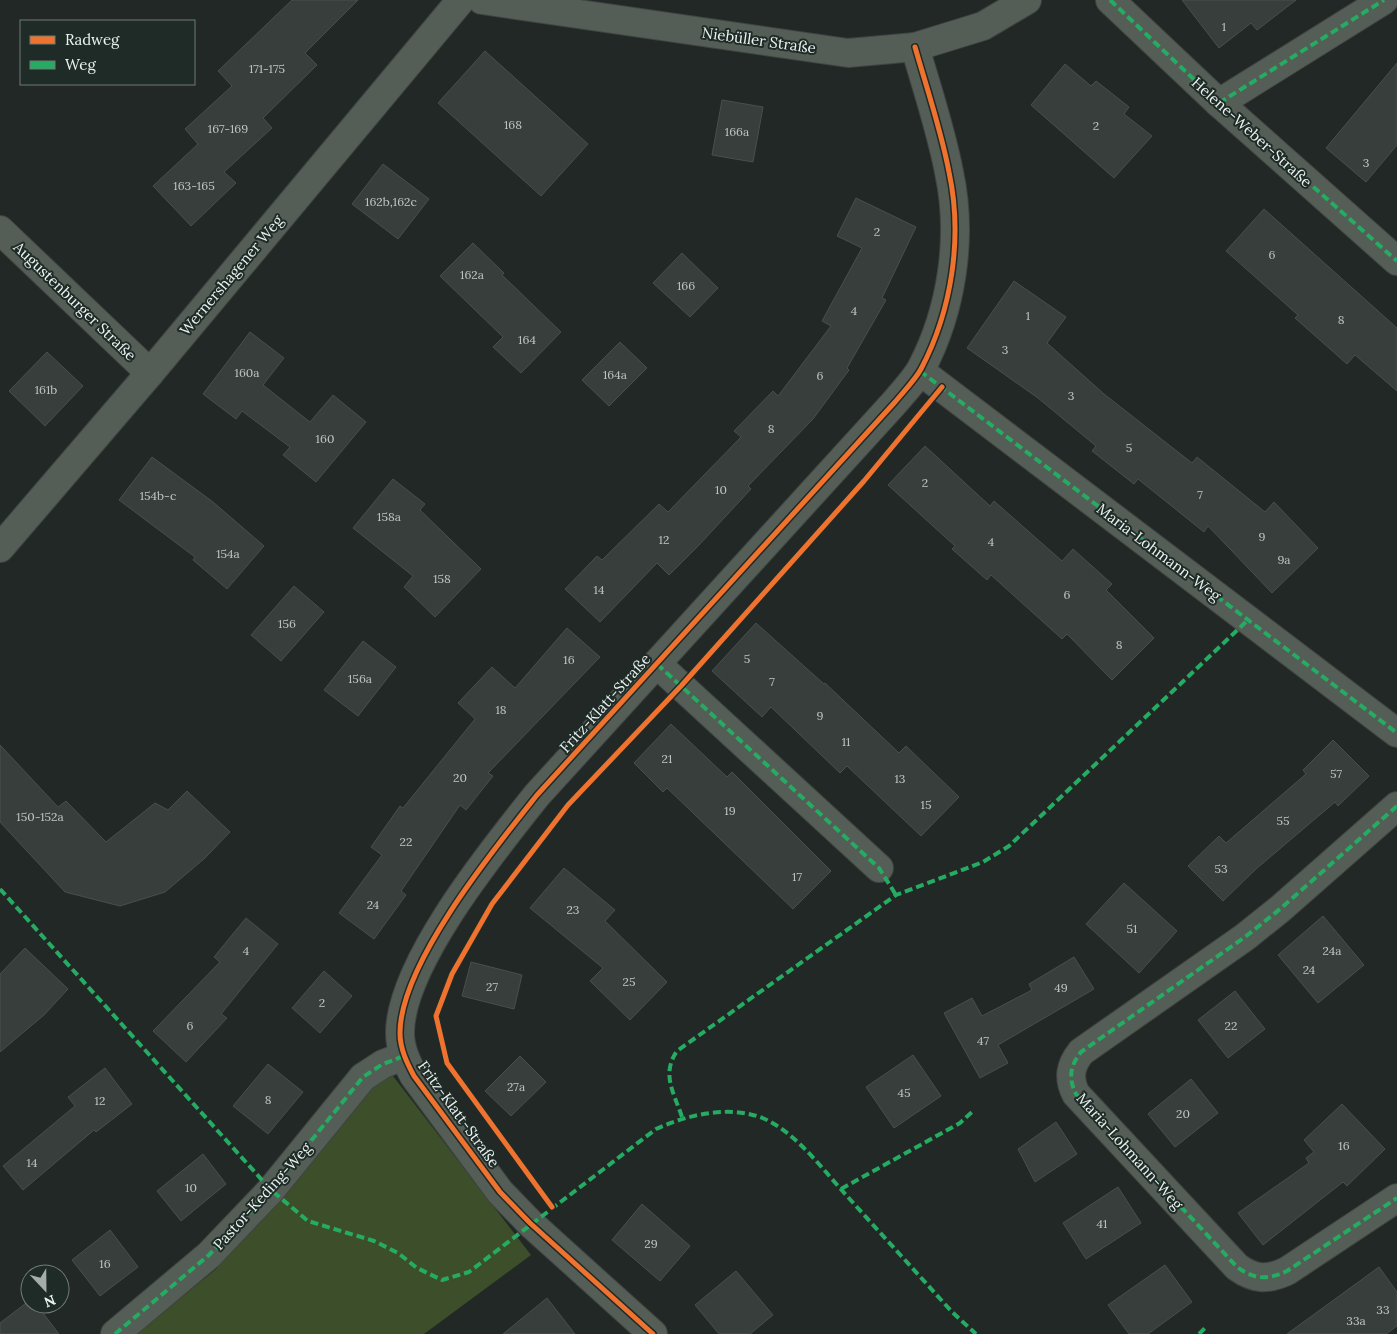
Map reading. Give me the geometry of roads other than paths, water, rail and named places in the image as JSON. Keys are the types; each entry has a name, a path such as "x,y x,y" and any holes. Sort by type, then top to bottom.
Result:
{"street":[{"name":"Wernershagener Weg","path":"0,548 150,373 461,0"},
{"name":"Niebüller Straße","path":"482,0 848,53 915,47 983,26 1028,0"},
{"name":"Helene-Weber-Straße","path":"1110,0 1219,103 1397,261"},
{"path":"1219,103 1384,0"},
{"name":"Fritz-Klatt-Straße","path":"653,1334 530,1223 500,1192 414,1076 404,1056 400,1035 401,1013 410,985 431,945 499,843 537,795 896,402 920,371 936,338 946,305 954,239 954,206 950,173 915,47"},
{"name":"Augustenburger Straße","path":"0,230 150,373"},
{"name":"Maria-Lohmann-Weg","path":"920,371 1397,733"},
{"name":"Fritz-Klatt-Straße","path":"657,664 879,868"},
{"name":"Maria-Lohmann-Weg","path":"1397,806 1280,909 1245,937 1081,1052 1074,1060 1071,1077 1076,1094 1237,1268 1248,1275 1261,1279 1274,1277 1287,1271 1397,1198"},
{"name":"Pastor-Keding-Weg","path":"115,1334 210,1255 271,1190 364,1076 383,1064 404,1056"}]}
